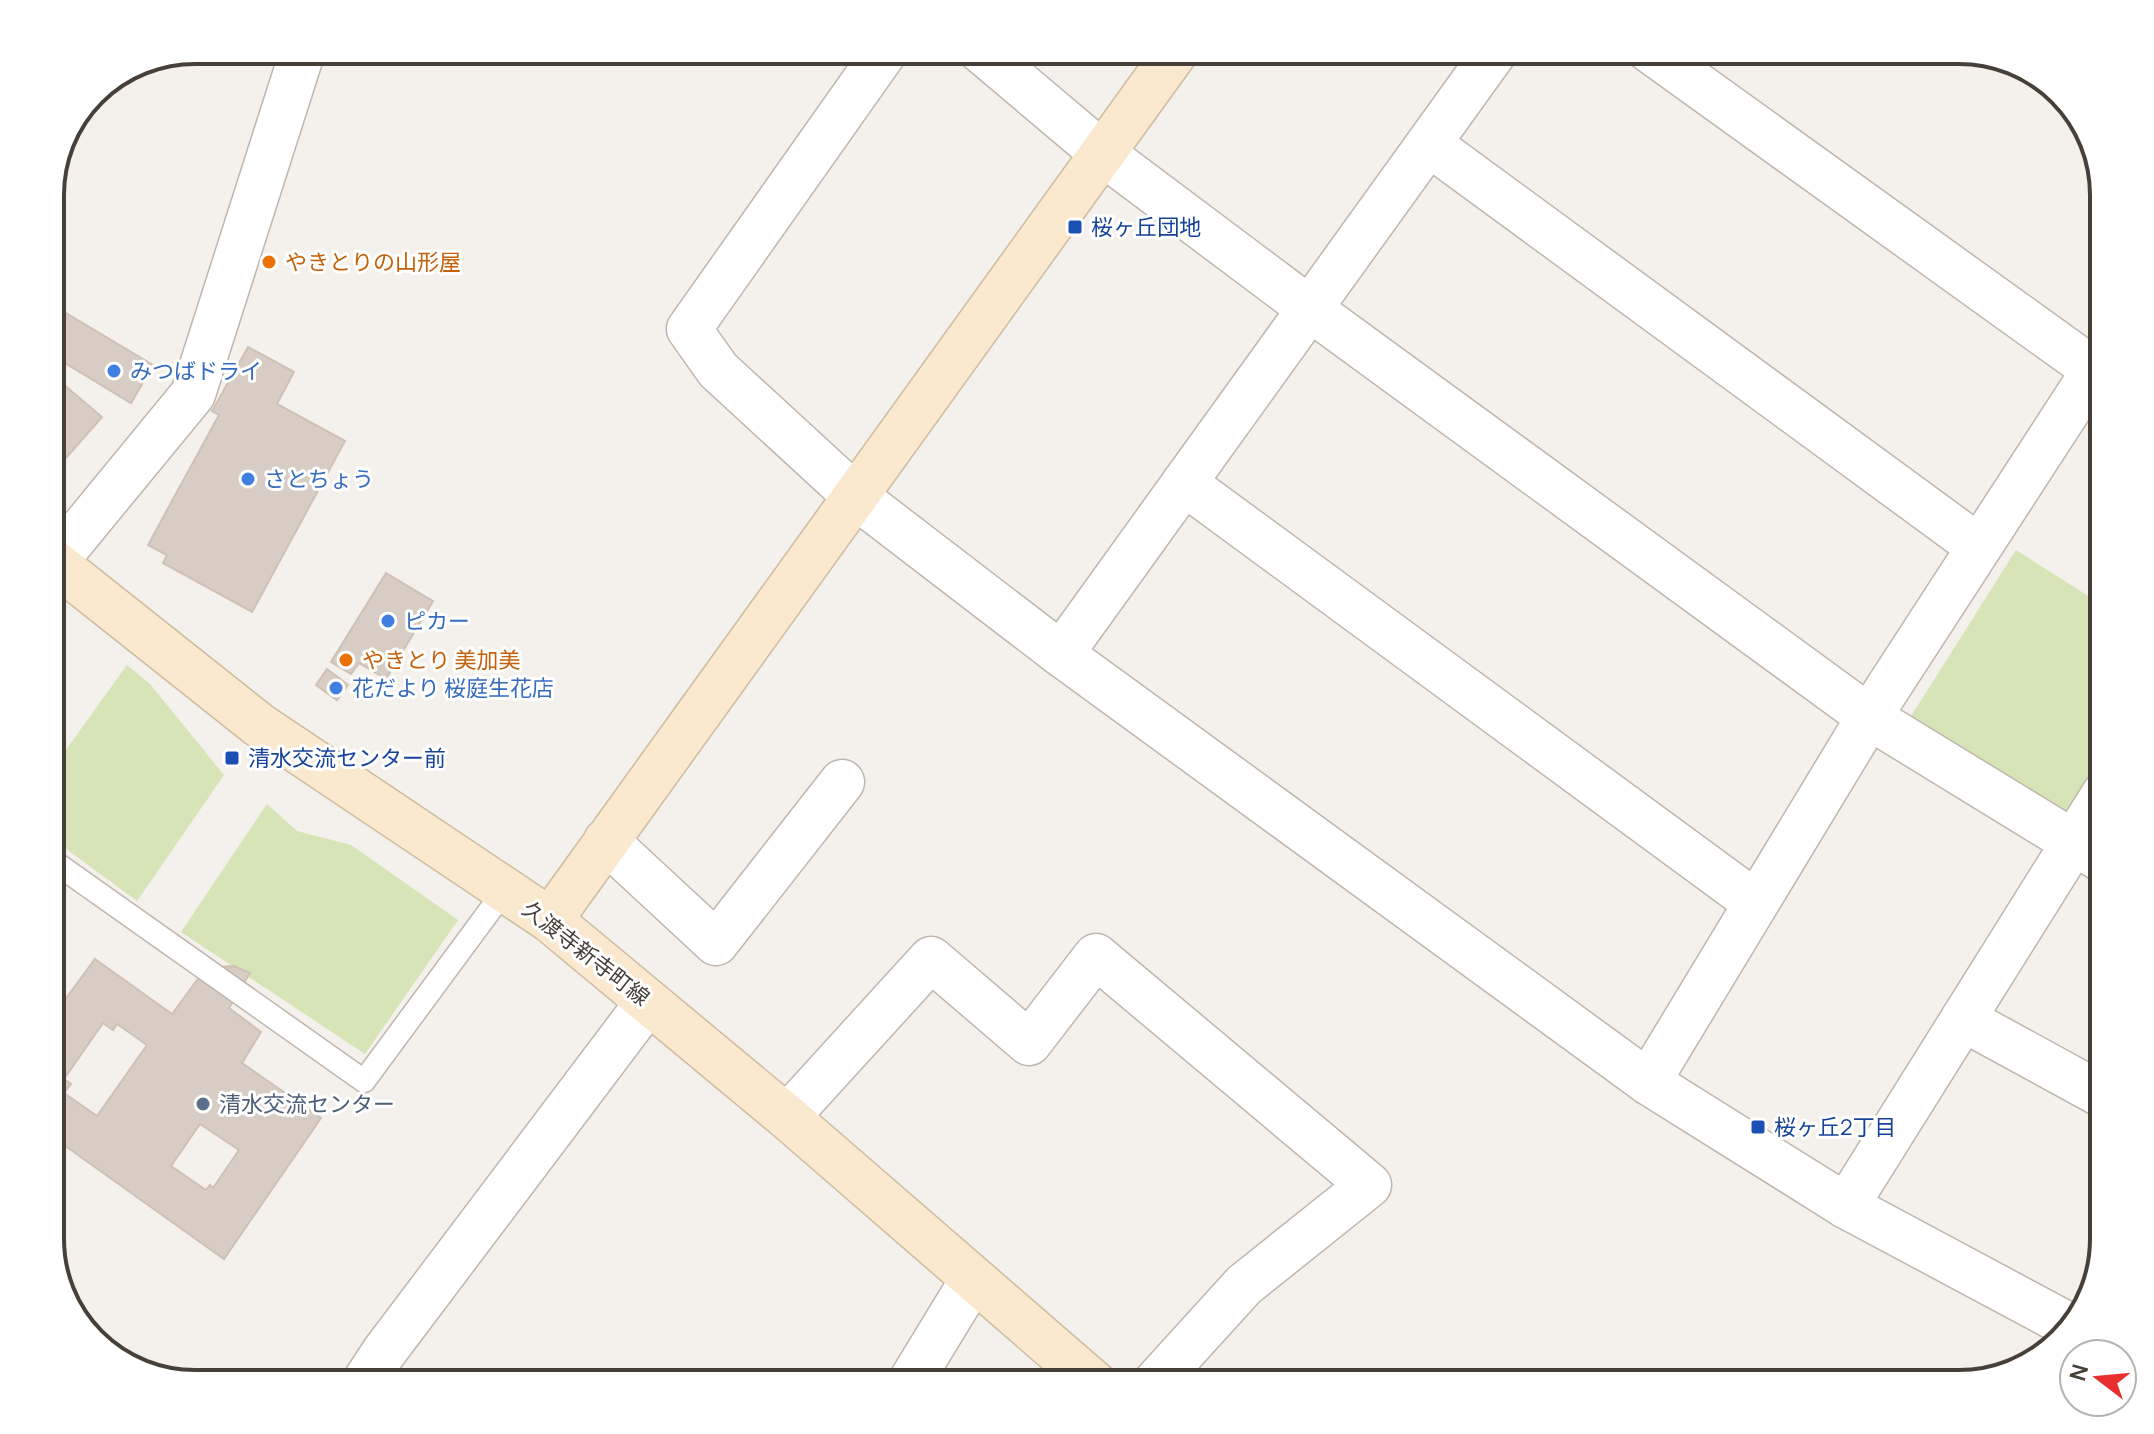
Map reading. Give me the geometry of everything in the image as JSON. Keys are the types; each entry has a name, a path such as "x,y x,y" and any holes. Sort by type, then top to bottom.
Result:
{"main road":[{"path":"550,920 1167,64"},
{"name":"久渡寺新寺町線","path":"64,572 259,725 550,920 787,1117 1079,1370"}],"street":[{"path":"64,549 193,394 299,64"},
{"path":"876,64 689,329 718,370 855,496 1061,654 1648,1082 1846,1206 2061,1321"},
{"path":"997,64 1102,153 1310,309 1869,717 2088,852 1963,1019 1846,1206"},
{"path":"1061,654 1486,64"},
{"path":"1669,64 2090,357"},
{"path":"1429,144 1979,547"},
{"path":"1648,1082 1869,717 2090,377"},
{"path":"1184,483 1756,903"},
{"path":"606,841 716,943 842,782"},
{"path":"787,1117 931,959 1029,1043 1096,956 1369,1185 1244,1285 1167,1370"},
{"path":"373,1370 648,1002"},
{"path":"1963,1019 2090,1088"},
{"path":"918,1370 973,1279"}],"lane":[{"path":"64,869 364,1081 505,890"}],"green space":[{"path":"2016,550 2090,597 2090,782 2066,821 1908,721"},
{"path":"127,665 150,684 224,775 137,901 64,847 64,753"},
{"path":"267,804 297,831 351,845 458,920 365,1054 181,932"}],"building":[{"path":"64,312 153,365 131,403 64,362"},
{"path":"248,347 294,372 277,404 345,441 252,612 163,563 167,555 148,545 219,415 212,411"},
{"path":"64,385 102,417 64,460"},
{"path":"386,573 433,601 386,679 359,663 351,674 331,662"},
{"path":"327,669 348,685 337,700 316,685"},
{"name":"清水交流センター","path":"95,959 172,1014 203,972 234,966 250,973 229,1008 261,1032 242,1063 321,1118 224,1259 64,1145 64,1093 97,1116 147,1045 117,1024 113,1030 103,1023 64,1079 64,1001","holes":["200,1124 239,1150 213,1188 210,1185 206,1190 171,1166"]},
{"name":"清水交流センター","path":"64,1079 71,1084 64,1093"}],"place":[{"name":"桜ヶ丘団地","path":"1075,227"},
{"name":"やきとりの山形屋","path":"269,262"},
{"name":"みつばドライ","path":"114,371"},
{"name":"さとちょう","path":"248,479"},
{"name":"ピカー","path":"388,621"},
{"name":"やきとり 美加美","path":"346,660"},
{"name":"花だより 桜庭生花店","path":"336,688"},
{"name":"清水交流センター前","path":"232,758"},
{"name":"清水交流センター","path":"203,1104"},
{"name":"桜ヶ丘2丁目","path":"1758,1127"}]}
